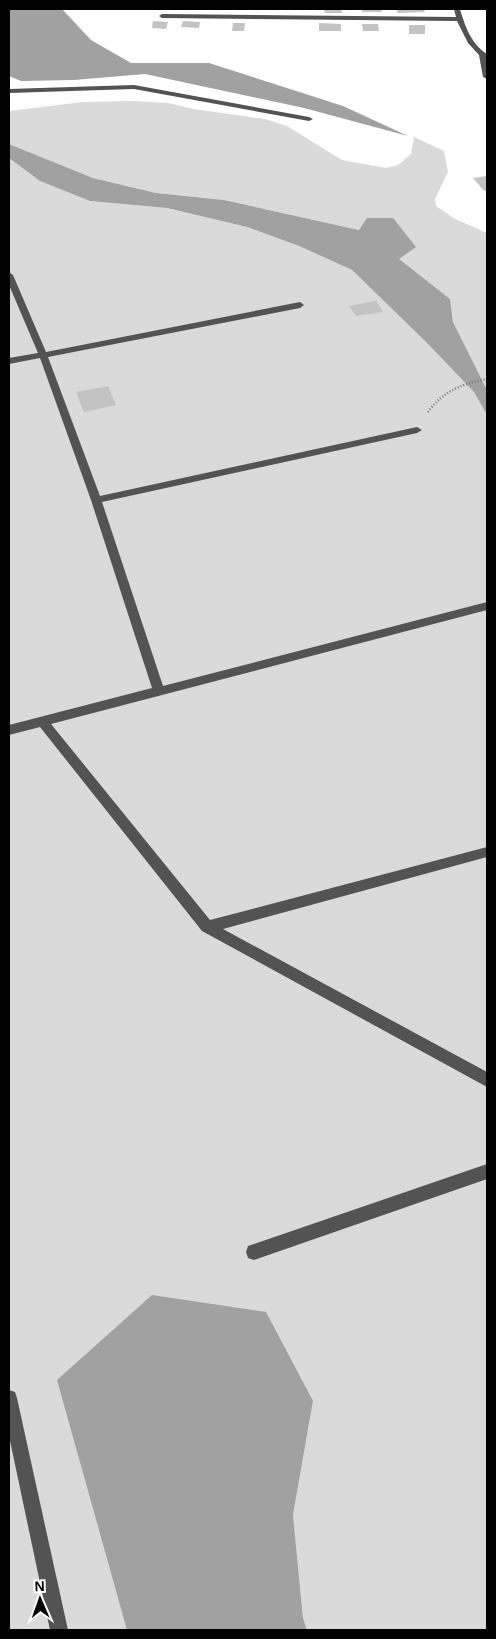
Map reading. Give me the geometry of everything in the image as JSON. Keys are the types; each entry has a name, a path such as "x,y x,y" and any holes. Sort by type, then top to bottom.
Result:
{"street":[{"path":"457,9 459,19 478,52 485,55 487,78"},
{"path":"162,16 459,19"},
{"path":"9,91 134,87 309,119"},
{"path":"9,275 42,354 96,500 159,692"},
{"path":"9,361 300,305"},
{"path":"96,500 417,430"},
{"path":"9,730 487,606"},
{"path":"42,721 207,927 487,1080"},
{"path":"207,927 487,852"},
{"path":"254,1252 487,1171"},
{"path":"9,1398 59,1630"}],"path":[{"path":"417,430 437,399 463,384 487,379"}],"shaded area":[{"path":"9,9 62,9 91,40 131,63 209,63 343,106 408,136 304,108 145,74 74,80 21,81 9,76"},
{"path":"133,101 168,103 194,109 265,119 287,126 342,160 386,168 398,165 411,154 414,137 444,151 448,172 435,199 436,206 455,219 487,233 487,390 453,322 450,299 359,230 224,200 156,193 93,178 9,144 9,111 83,102"},
{"path":"9,144 93,178 156,193 224,200 359,230 367,218 393,218 416,247 399,259 450,299 453,322 487,390 487,415 474,392 352,270 299,246 247,227 167,208 90,201 40,181 9,158"},
{"path":"9,158 40,181 90,201 167,208 247,227 299,246 352,270 474,392 487,415 487,1630 307,1630 303,1618 293,1515 313,1401 127,1624 127,1630 9,1630"},
{"path":"152,1295 266,1312 313,1401 293,1515 303,1618 307,1630 127,1630 57,1380"}],"building":[{"path":"324,9 341,9 342,13 325,13"},
{"path":"362,9 381,9 382,12 362,12"},
{"path":"396,9 424,9 425,12 398,13"},
{"path":"153,21 168,22 166,29 152,28"},
{"path":"183,21 200,22 199,28 181,27"},
{"path":"233,23 245,23 244,31 232,31"},
{"path":"319,23 341,24 341,31 319,31"},
{"path":"362,24 378,24 379,31 363,31"},
{"path":"409,25 425,25 425,34 409,34"},
{"path":"487,176 487,190 484,191 473,178"},
{"path":"376,301 383,312 356,316 349,306"},
{"path":"108,386 116,405 84,412 76,392"}]}
